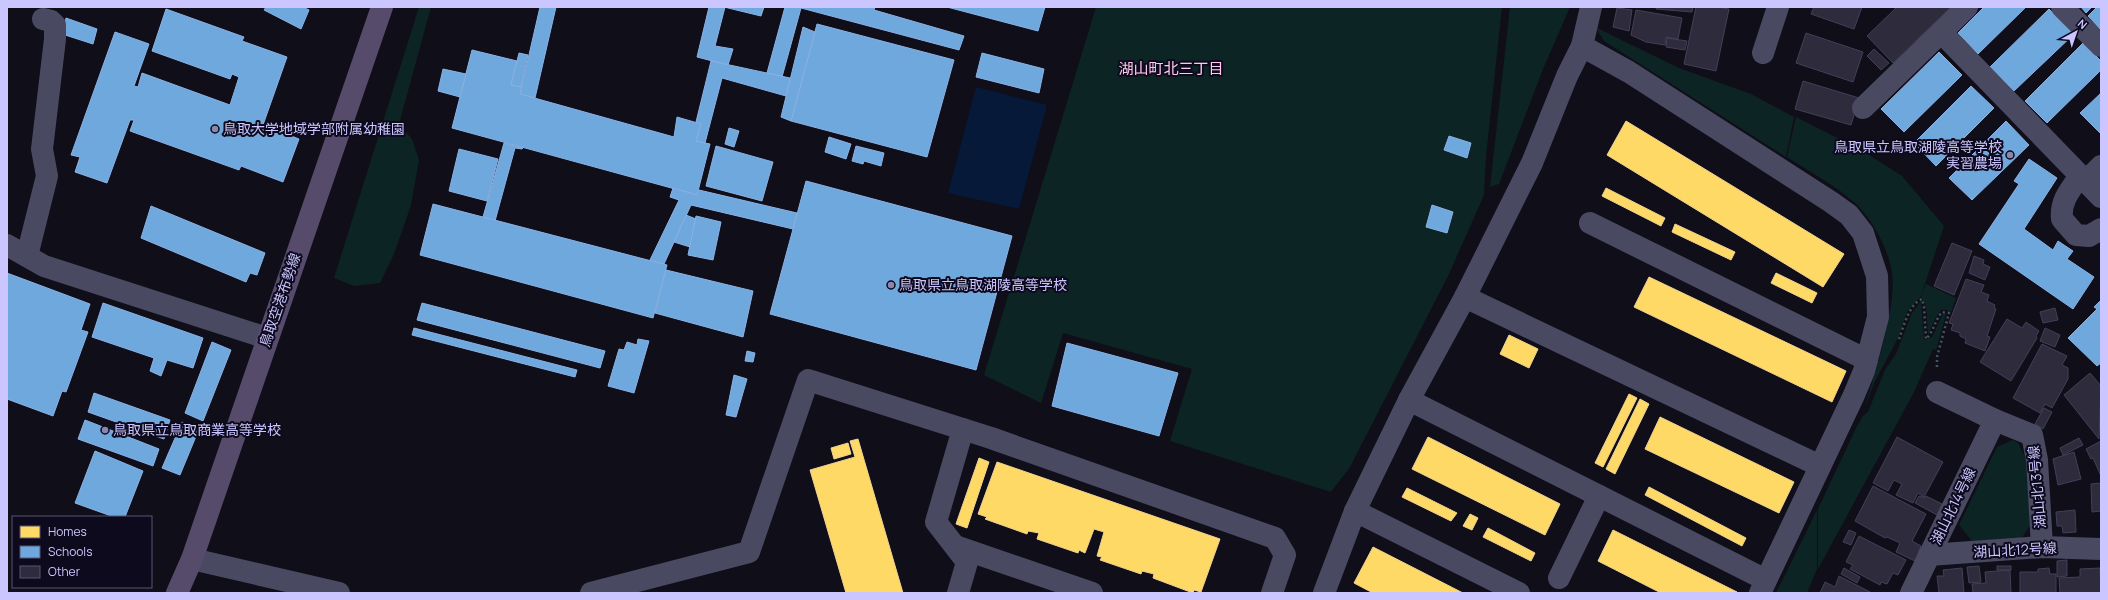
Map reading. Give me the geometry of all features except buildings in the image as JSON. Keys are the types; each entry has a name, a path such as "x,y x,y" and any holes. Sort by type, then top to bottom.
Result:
{"main road":[{"name":"鳥取空港布勢線","path":"177,593 192,558 382,7"}],"street":[{"path":"1324,593 1355,511 1409,400 1465,297 1532,163 1582,46 1591,7"},
{"path":"1763,53 1778,7"},
{"path":"1863,108 1967,7"},
{"path":"2062,7 2101,46"},
{"path":"27,256 47,176 42,149 55,39 54,25 51,21 43,19"},
{"path":"1941,32 2101,197"},
{"path":"1409,400 1599,496 1763,586 1854,395 1866,360 1878,317 1877,276 1863,233 1849,215 1832,202 1629,72 1582,46"},
{"path":"2101,166 2068,192 2063,203 2062,219 2076,235 2089,236 2101,229"},
{"path":"1590,223 1866,360"},
{"path":"7,245 44,266 267,338"},
{"path":"1465,297 1820,466"},
{"path":"591,593 749,552 808,380 963,429 1275,538 1285,555 1272,593"},
{"name":"湖山北13号線","path":"1937,392 1994,420 2032,434 2037,460 2042,547"},
{"name":"湖山北14号線","path":"1911,593 1994,420"},
{"path":"958,593 967,562 936,522 963,429"},
{"path":"1559,578 1599,496"},
{"path":"1355,511 1519,593"},
{"path":"955,546 1092,593"},
{"name":"湖山北12号線","path":"1930,555 2042,547 2101,549"},
{"path":"192,558 339,593"}],"path":[{"path":"1896,345 1909,314 1918,300 1922,299 1924,307 1926,339 1931,334 1938,317 1942,312 1949,313 1937,357 1937,392"}],"green space":[{"path":"419,7 431,7 399,124 412,139 419,160 411,205 394,254 380,283 354,286 334,278"},
{"path":"1096,7 1502,7 1486,156 1484,195 1449,274 1350,467 1331,492 1170,441 1192,369 1063,333 1041,403 984,375"},
{"path":"1510,7 1570,7 1543,69 1499,184 1490,187"},
{"path":"1595,27 1679,68 1751,94 1794,117 1786,157 1604,41"},
{"path":"1796,117 1863,151 1902,176 1944,226 1921,296 1907,312 1898,338 1874,383 1864,410 1879,360 1888,322 1893,287 1890,264 1879,235 1862,210 1831,184 1787,157"},
{"path":"1926,284 1956,298 1951,312 1941,310 1936,317 1928,335 1926,306 1921,296"},
{"path":"1921,301 1924,340 1932,337 1943,314 1946,314 1936,350 1933,349 1914,392 1818,569 1818,509 1856,428 1863,416 1868,412 1885,370 1896,354 1912,313"},
{"path":"2013,440 2018,443 2026,459 2030,525 2021,539 1972,541 1959,525 1997,447"},
{"path":"1817,510 1817,569 1807,593 1776,593"}],"water":[{"path":"976,87 1047,105 1019,209 948,193"}],"place":[{"name":"鳥取大学地域学部附属幼稚園","path":"215,129"},
{"name":"鳥取県立鳥取湖陵高等学校 実習農場","path":"2010,155"},
{"name":"鳥取県立鳥取湖陵高等学校","path":"891,285"},
{"name":"鳥取県立鳥取商業高等学校","path":"105,430"}],"district":[{"name":"湖山町北三丁目","path":"1171,69"}]}
